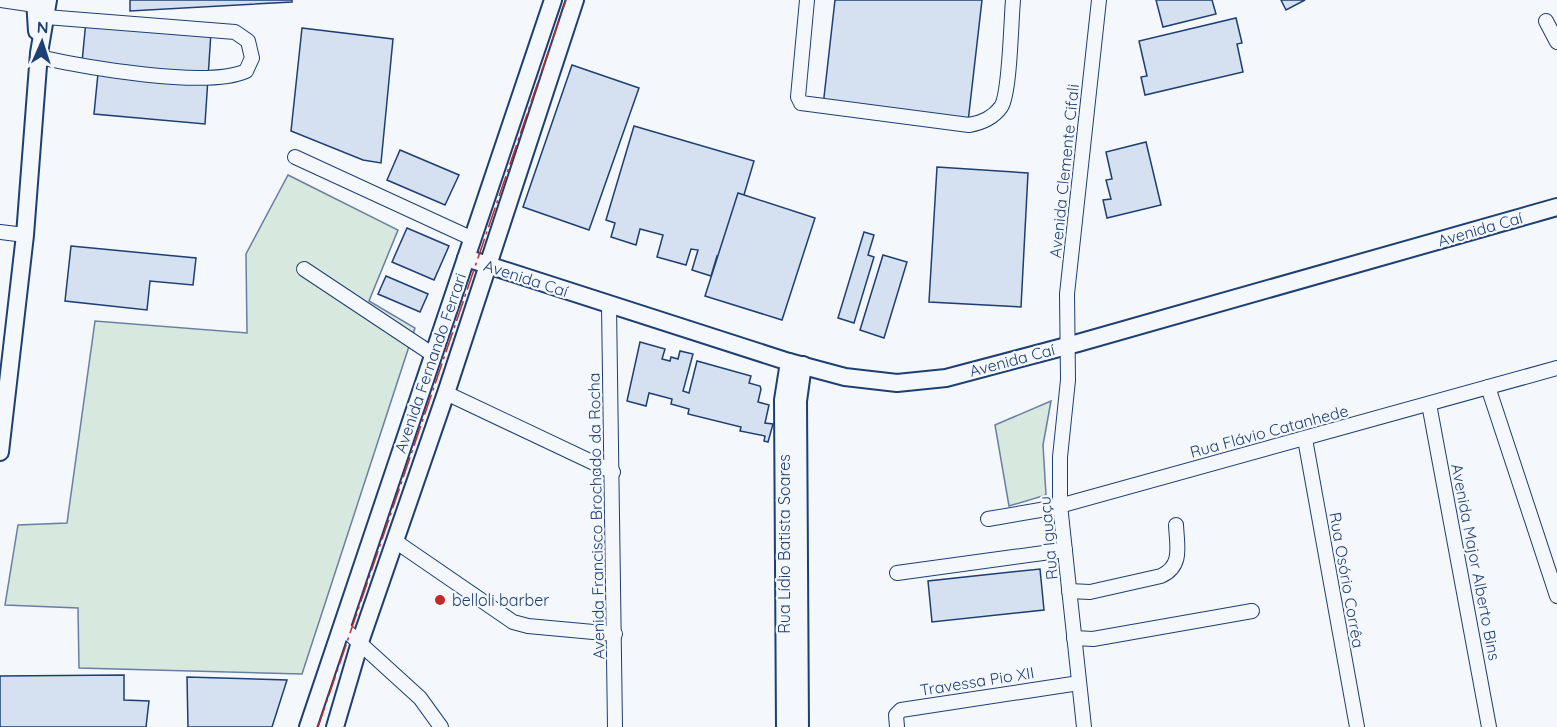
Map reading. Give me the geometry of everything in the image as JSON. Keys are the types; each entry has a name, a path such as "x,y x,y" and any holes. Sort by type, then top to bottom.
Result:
{"main road":[{"name":"Avenida Fernando Ferrari","path":"308,727 553,0"},
{"name":"Avenida Fernando Ferrari","path":"335,727 360,642 446,393 575,0"},
{"path":"0,452 25,235 41,6"},
{"path":"538,43 558,48"},
{"name":"Avenida Caí","path":"466,258 796,364 872,381 924,381 946,378 1557,207"},
{"name":"Rua Lídio Batista Soares","path":"785,727 792,660 791,459 783,400 796,364"},
{"name":"Rua Lídio Batista Soares","path":"792,660 800,727"}],"street":[{"path":"1,0 235,32 248,41 252,58 246,71 233,78 160,76 39,55"},
{"path":"807,0 798,97 801,103 969,125 980,123 991,117 1004,99 1013,0"},
{"name":"Avenida Clemente Cifali","path":"1066,345 1067,294 1099,0"},
{"path":"1546,21 1557,42"},
{"path":"295,157 473,239"},
{"path":"0,232 25,235"},
{"path":"304,269 432,354"},
{"name":"Avenida Francisco Brochado da Rocha","path":"609,305 615,727"},
{"name":"Rua Iguaçu","path":"1066,345 1068,380 1060,457 1060,505 1084,727"},
{"name":"Rua Flávio Catanhede","path":"988,519 1060,505 1557,368"},
{"path":"1488,387 1557,596"},
{"path":"446,393 613,472"},
{"name":"Avenida Major Alberto Bins","path":"1430,404 1489,727"},
{"name":"Rua Osório Corrêa","path":"1305,439 1357,727"},
{"path":"1069,591 1090,592 1173,571 1177,563 1176,525"},
{"path":"395,541 513,622 528,626 615,634"},
{"path":"897,573 1065,550"},
{"path":"1074,638 1092,639 1252,611"},
{"path":"342,627 420,698 441,727"},
{"name":"Travessa Pio XII","path":"897,727 896,715 901,710 1079,683"}],"shaded area":[{"path":"288,175 398,230 369,301 415,328 302,674 79,668 78,608 5,605 18,525 67,523 95,321 247,333 246,254"},
{"path":"1051,401 1043,445 1046,495 1009,506 995,425"}],"building":[{"path":"130,0 292,0 292,2 130,11"},
{"path":"835,0 982,0 968,122 823,106"},
{"path":"1156,0 1212,0 1216,14 1163,27"},
{"path":"1281,0 1305,0 1286,10"},
{"path":"1236,18 1242,43 1237,44 1243,72 1145,95 1141,77 1147,76 1139,41"},
{"path":"86,21 211,32 205,124 94,114 99,63 82,62"},
{"path":"302,28 393,39 381,163 363,160 291,131"},
{"path":"572,65 639,88 589,230 523,207"},
{"path":"634,126 754,161 725,259 717,256 711,276 692,270 698,250 691,249 686,265 657,257 663,235 640,229 636,245 611,237 615,223 606,220"},
{"path":"1146,142 1161,205 1107,218 1103,200 1111,199 1106,180 1112,179 1106,152"},
{"path":"400,150 459,175 445,205 387,180"},
{"path":"937,167 1028,173 1021,307 929,302"},
{"path":"738,193 815,218 782,320 705,296"},
{"path":"407,228 449,246 434,280 392,262"},
{"path":"864,232 874,235 868,255 874,257 854,323 838,318"},
{"path":"71,246 196,258 193,285 150,281 147,310 65,301"},
{"path":"883,255 907,262 884,338 860,330"},
{"path":"386,276 428,294 420,312 378,294"},
{"path":"640,342 665,349 662,359 670,361 671,357 678,359 680,351 693,354 683,391 689,393 697,361 751,376 749,383 760,386 761,389 758,402 769,405 765,423 773,424 768,442 764,441 765,436 740,431 741,427 688,414 689,409 671,404 672,399 649,393 646,406 627,401"},
{"path":"1040,569 1044,610 932,622 928,581"},
{"path":"124,675 124,700 149,701 146,727 0,727 0,676"},
{"path":"187,677 287,680 272,727 188,727"}],"power":[{"path":"318,727 566,0"}],"place":[{"name":"belloli barber","path":"440,600"}]}
